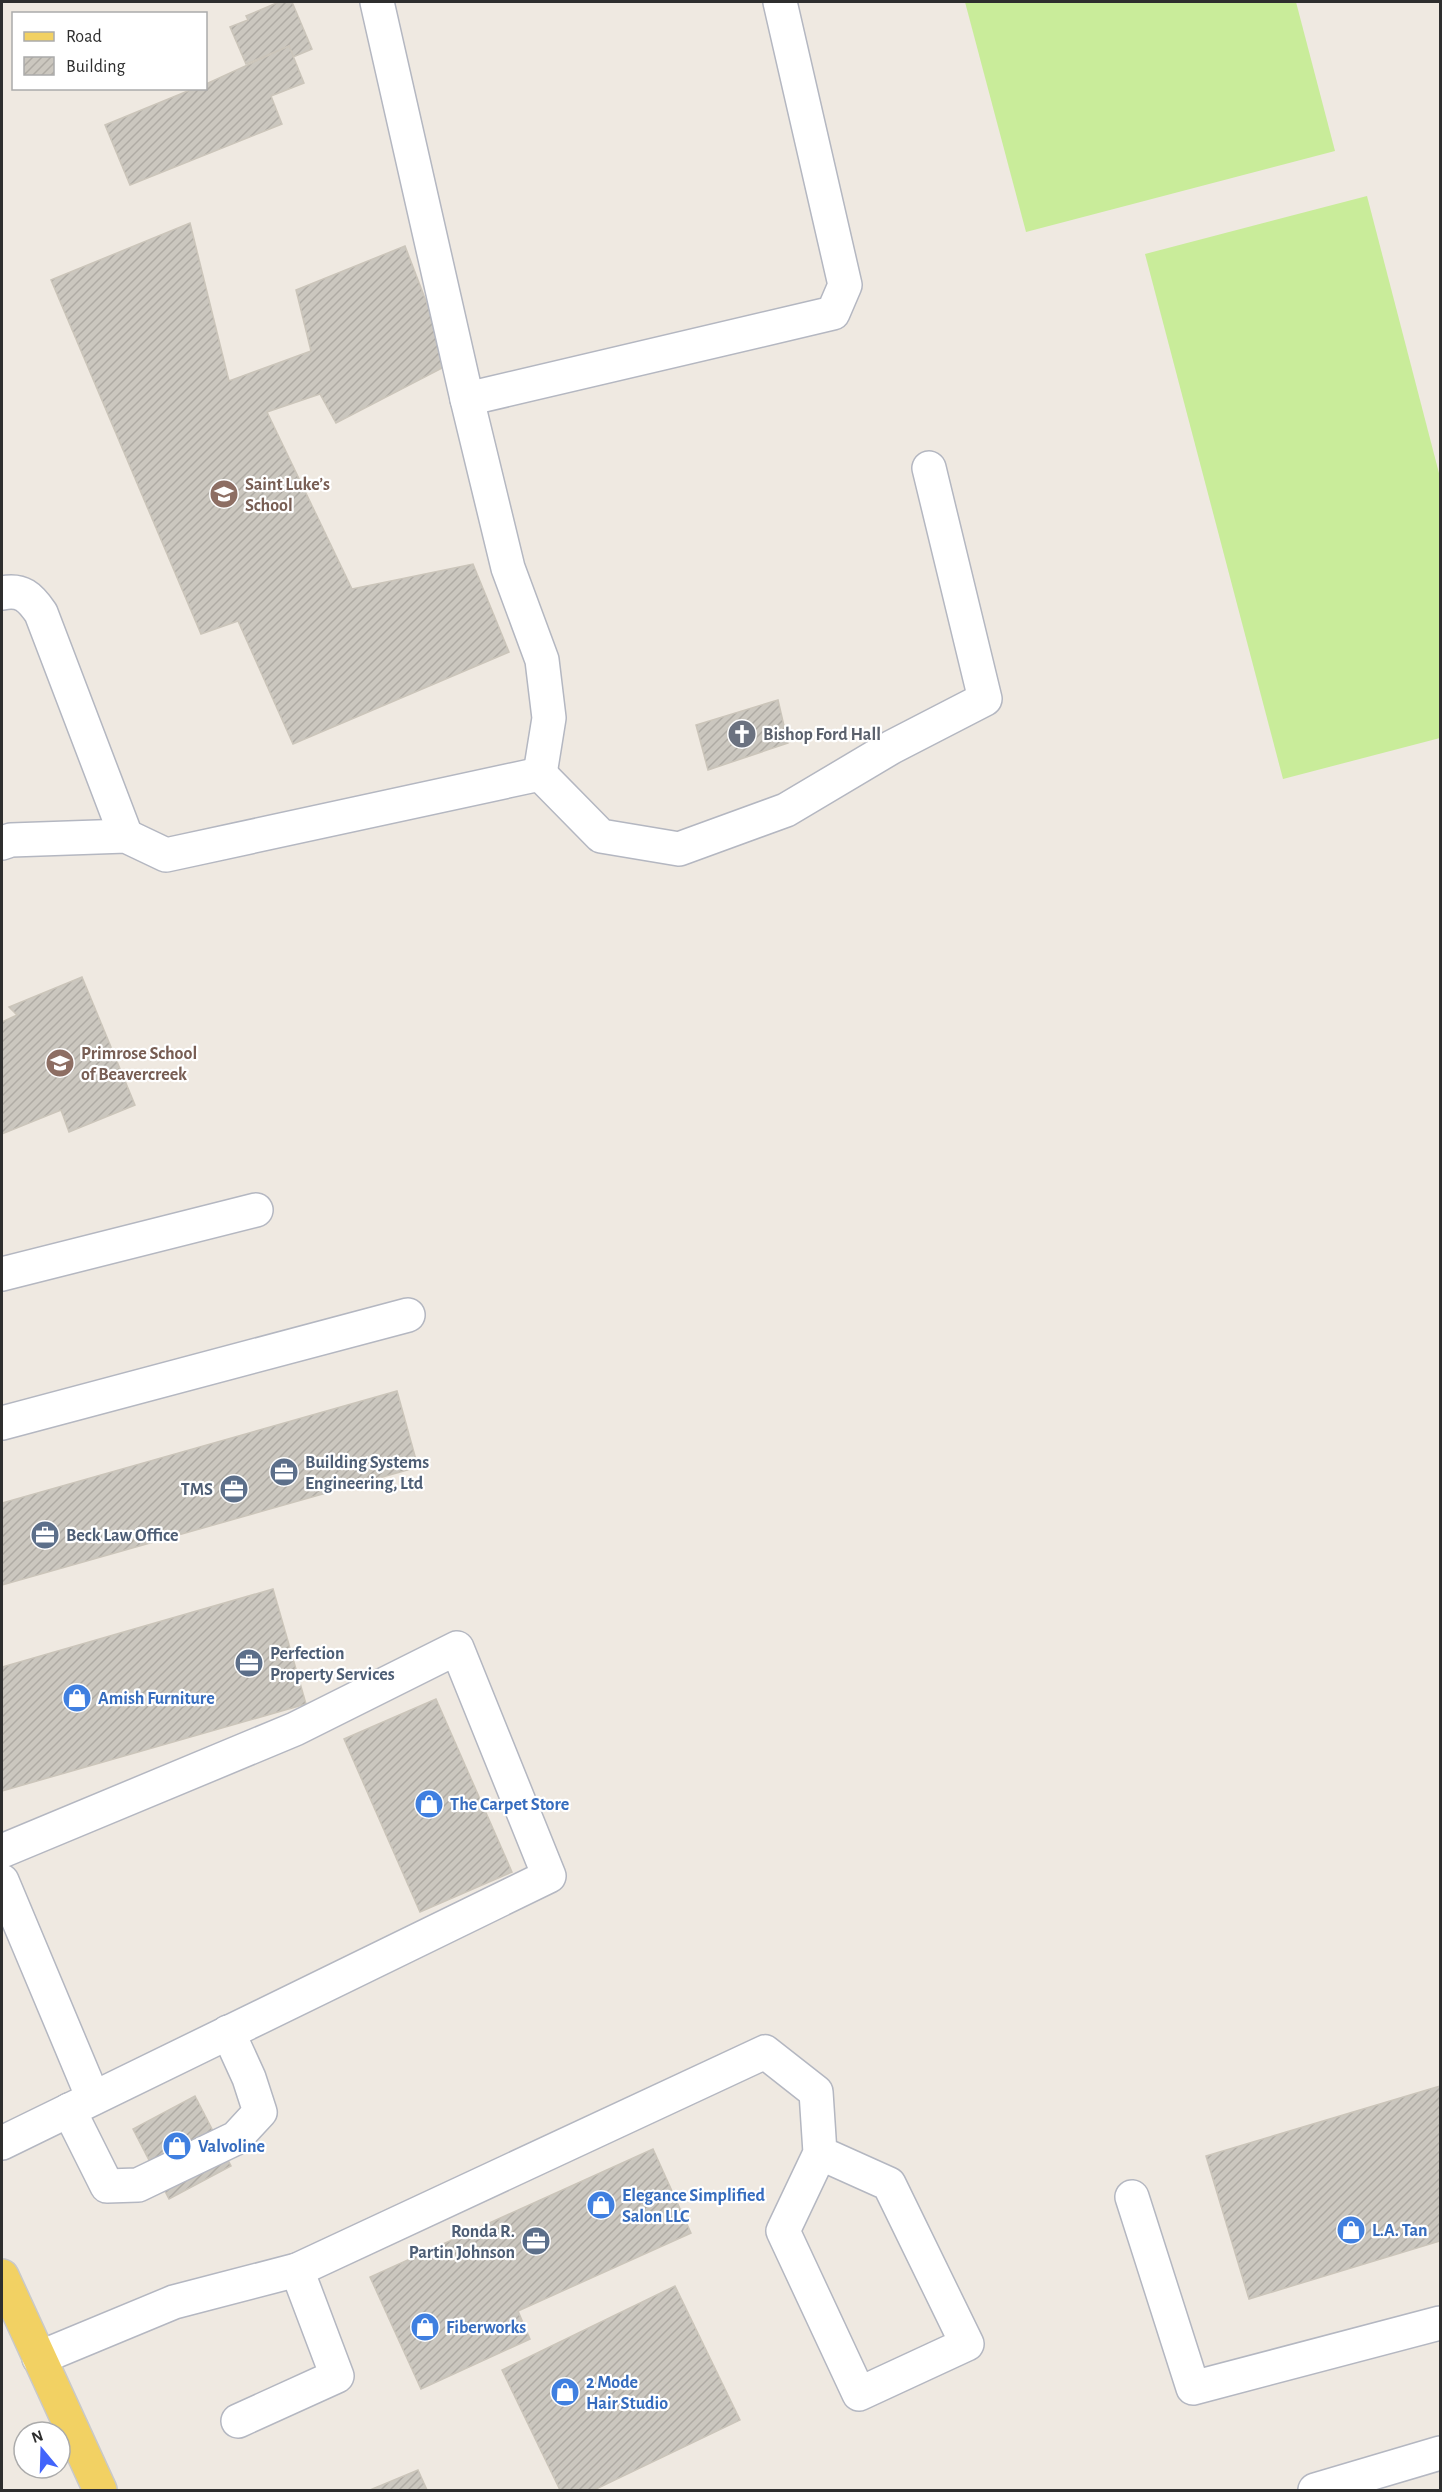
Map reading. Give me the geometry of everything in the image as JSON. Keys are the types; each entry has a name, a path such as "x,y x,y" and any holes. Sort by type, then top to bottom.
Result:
{"main road":[{"path":"2,2276 100,2490"}],"lane":[{"path":"377,2 467,399 508,568 542,660 549,718 540,774"},
{"path":"467,399 833,313 845,285 780,2"},
{"path":"540,774 601,836 679,849 786,810 892,747 986,699 929,468"},
{"path":"2,593 15,591 30,597 41,613 126,836"},
{"path":"2,843 11,840 126,836 166,855 540,774"},
{"path":"2,1274 256,1210"},
{"path":"2,1423 408,1315"},
{"path":"2,1851 295,1729 457,1648 549,1876 2,2143"},
{"path":"2,1881 81,2104 98,2170 107,2186 138,2185 236,2138 260,2112 228,2032"},
{"path":"39,2358 174,2302 297,2270 765,2052 816,2092 820,2153 783,2231 859,2394 967,2344 889,2184 820,2153"},
{"path":"1132,2197 1193,2388 1440,2324"},
{"path":"238,2421 337,2376 297,2270"},
{"path":"1315,2490 1387,2480 1440,2453"}],"green space":[{"path":"965,2 1296,2 1335,151 1026,232"},
{"path":"1367,196 1440,477 1440,738 1283,779 1145,254"}],"building":[{"path":"279,2 292,2 312,49 293,57 289,46 246,64 230,27 248,20 246,16"},
{"path":"289,46 304,83 271,96 282,124 130,185 105,125 190,90 207,90 207,84"},
{"name":"Saint Luke’s School","path":"190,223 229,381 311,351 296,290 405,246 450,364 336,423 320,394 267,412 352,589 473,564 509,652 293,744 238,621 201,634 51,280"},
{"name":"Bishop Ford Hall","path":"778,700 788,743 708,770 696,725"},
{"name":"Primrose School of Beavercreek","path":"82,977 135,1105 69,1132 61,1110 2,1134 2,1022 17,1015 9,1007"},
{"path":"397,1391 418,1467 2,1585 2,1503"},
{"path":"273,1589 306,1704 2,1791 2,1667"},
{"path":"436,1699 512,1872 420,1912 344,1739"},
{"path":"1440,2086 1440,2241 1249,2299 1206,2156"},
{"path":"195,2096 231,2166 169,2199 133,2129"},
{"path":"653,2149 691,2233 518,2311 530,2339 421,2389 370,2277"},
{"path":"675,2286 740,2420 594,2490 560,2490 502,2370"},
{"path":"418,2470 427,2490 370,2490"}],"place":[{"name":"Saint Luke’s School","path":"224,494"},
{"name":"Bishop Ford Hall","path":"742,734"},
{"name":"Primrose School of Beavercreek","path":"60,1063"},
{"name":"Building Systems Engineering, Ltd","path":"284,1472"},
{"name":"TMS","path":"234,1489"},
{"name":"Beck Law Office","path":"45,1535"},
{"name":"Perfection Property Services","path":"249,1663"},
{"name":"Amish Furniture","path":"77,1698"},
{"name":"The Carpet Store","path":"429,1804"},
{"name":"Valvoline","path":"177,2146"},
{"name":"Elegance Simplified Salon LLC","path":"601,2205"},
{"name":"L.A. Tan","path":"1351,2230"},
{"name":"Ronda R. Partin Johnson","path":"536,2241"},
{"name":"Fiberworks","path":"425,2327"},
{"name":"2 Mode Hair Studio","path":"565,2392"}]}
